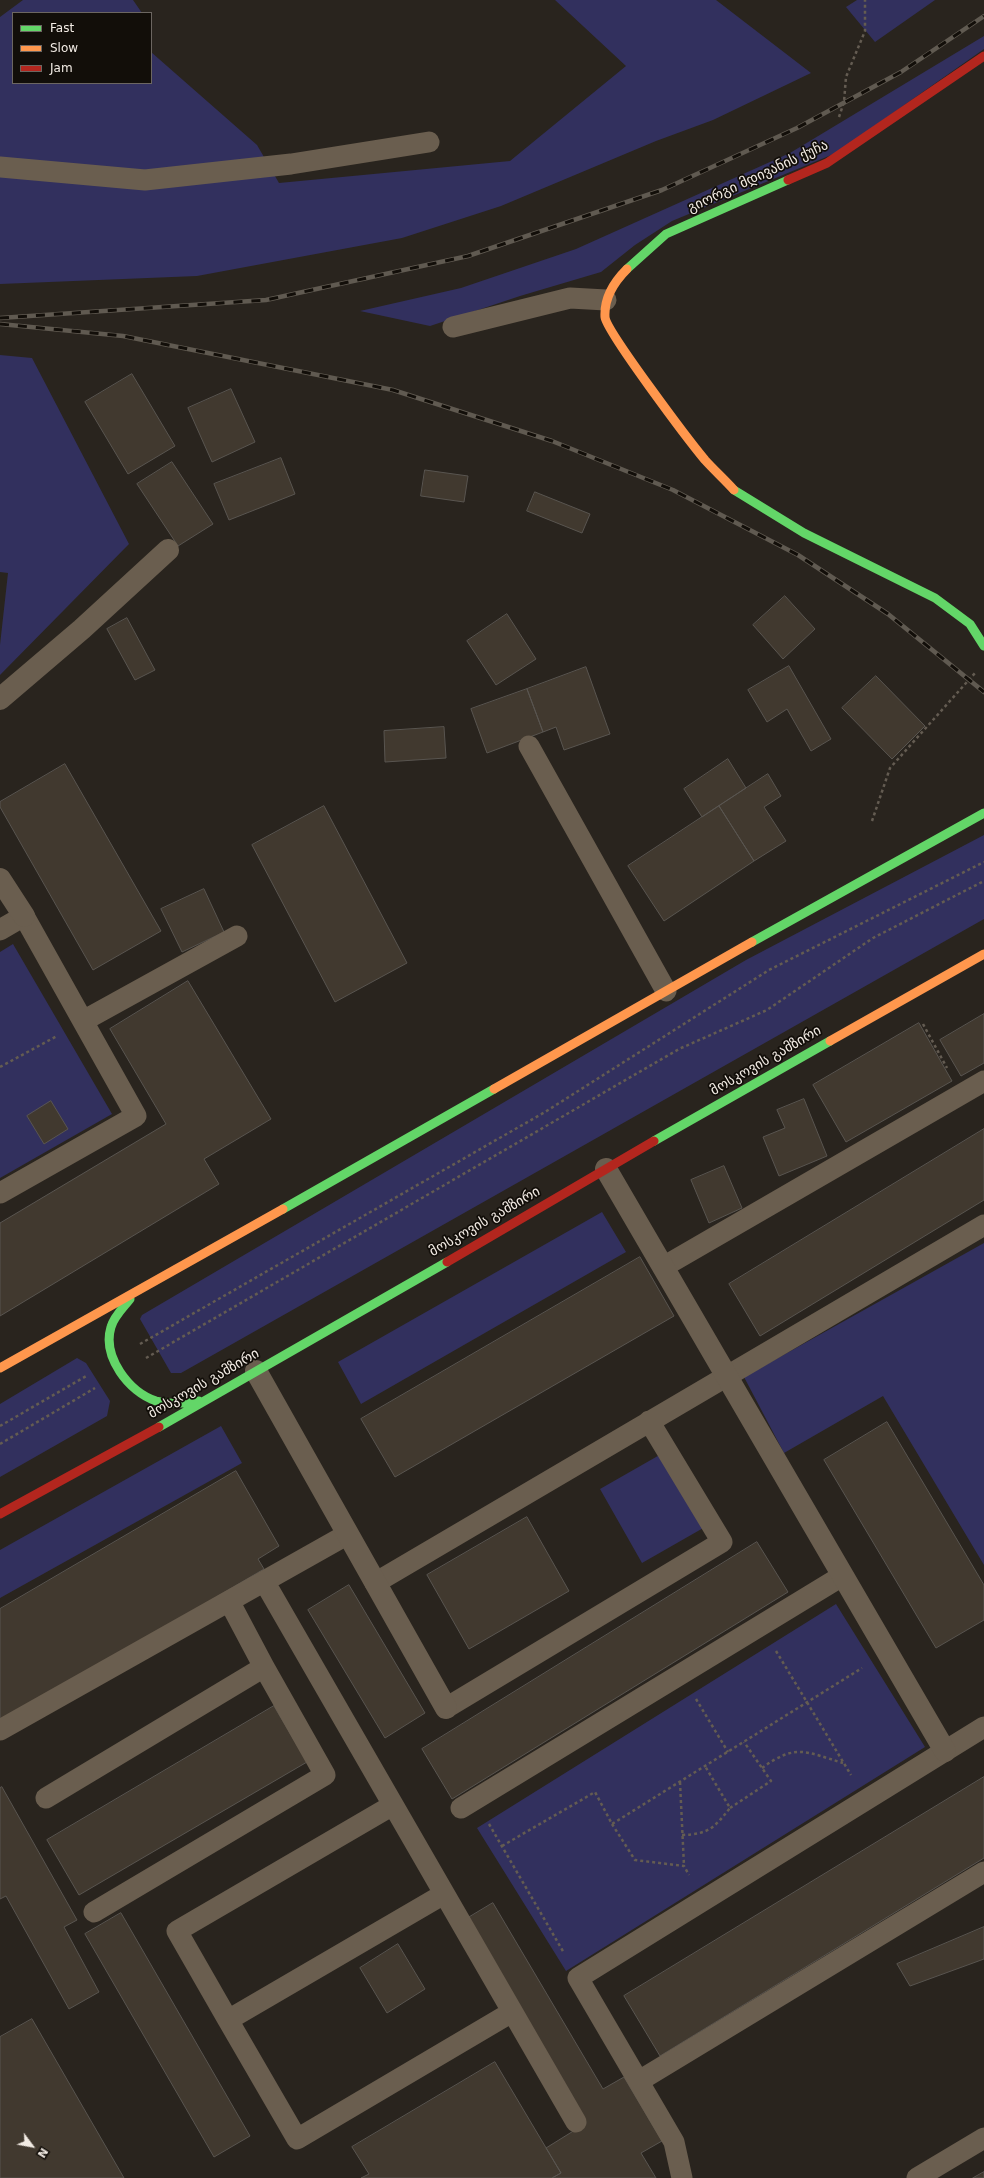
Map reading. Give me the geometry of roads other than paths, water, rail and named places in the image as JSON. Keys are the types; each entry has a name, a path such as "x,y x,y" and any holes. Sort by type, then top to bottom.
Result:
{"main road":[{"name":"გიორგი მდივანის ქუჩა","path":"606,300 615,283 625,271 666,234 827,164 984,56"},
{"path":"606,300 605,319 618,342 705,460 738,494 804,533 935,598 970,624 984,646"},
{"path":"0,1368 131,1296 888,865 984,813"},
{"name":"მოსკოვის გამზირი","path":"0,1514 208,1400 606,1169 984,954"},
{"path":"131,1296 112,1326 109,1346 121,1373 134,1389 155,1400 173,1404 208,1400"}],"street":[{"path":"0,699 82,629 168,550"},
{"path":"0,879 24,916"},
{"path":"606,1169 945,1751"},
{"path":"256,1371 446,1708"}],"lane":[{"path":"0,167 144,180 292,164 429,142"},
{"path":"453,327 570,298 606,300"},
{"path":"529,746 666,991"},
{"path":"0,930 24,916 136,1116 0,1193"},
{"path":"83,1021 237,936"},
{"path":"663,1267 984,1081"},
{"path":"375,1583 984,1225"},
{"path":"446,1708 722,1542 649,1421"},
{"path":"0,1730 348,1534"},
{"path":"468,1804 842,1576"},
{"path":"264,1581 576,2122"},
{"path":"94,1912 325,1775 264,1667 229,1601"},
{"path":"46,1798 264,1667"},
{"path":"682,2178 674,2142 578,1978 984,1727"},
{"path":"393,1805 176,1931 297,2139 512,2012"},
{"path":"639,2081 984,1872"},
{"path":"228,2020 444,1894"},
{"path":"917,2178 984,2138"}],"railway":[{"path":"0,318 266,300 468,256 662,190 797,128 901,72 984,16"},
{"path":"0,324 123,336 393,390 552,441 673,490 798,555 888,614 984,692"}]}
